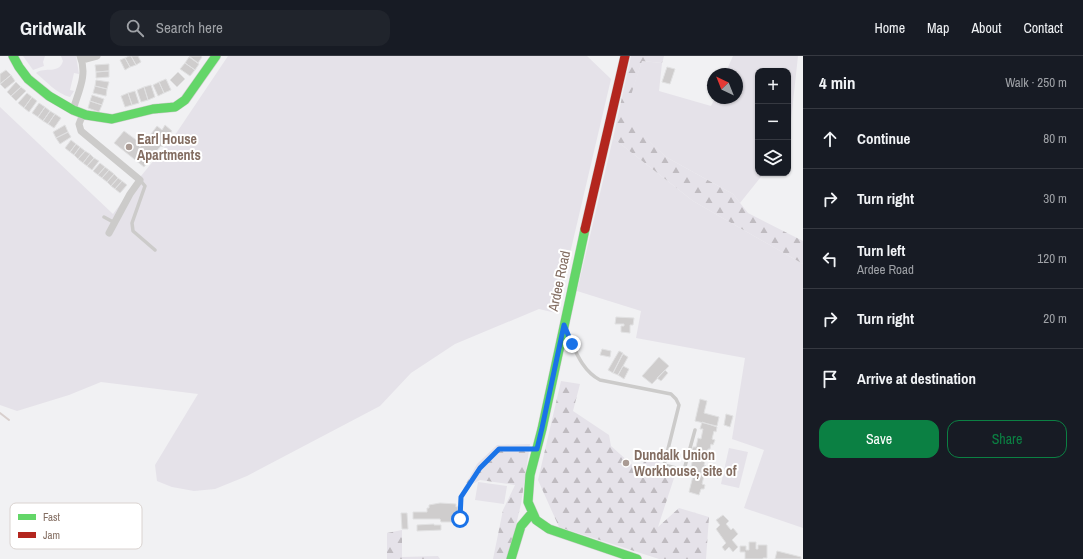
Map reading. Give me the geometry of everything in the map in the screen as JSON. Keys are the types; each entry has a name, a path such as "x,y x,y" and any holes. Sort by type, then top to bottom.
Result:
{"main road":[{"path":"13,56 20,69 54,100 83,114 93,117 112,118 135,115 149,110 174,107 185,100 216,56"},
{"name":"Ardee Road","path":"532,513 528,502 530,475 542,428 590,203 625,56"},
{"path":"511,559 521,526 532,513 536,520 548,528 637,559"}],"street":[{"path":"73,110 83,76 81,58 98,56"},
{"path":"83,114 79,124 81,131 140,180 130,194 109,233"}],"lane":[{"path":"140,180 145,186 132,223 133,231 155,250"},
{"path":"104,217 114,223"},
{"path":"564,325 581,363 592,376 600,380 671,394 676,399 679,405 664,465 684,470 695,430"},
{"path":"460,519 461,497 480,468 499,449 537,449"}],"green space":[{"path":"23,56 45,56 43,62 44,66 33,70"},
{"path":"61,56 76,56 79,74 74,73 70,90 74,91 70,97 56,90 36,73 43,70 58,68 63,61"},
{"path":"228,56 587,56 611,79 556,313 539,309 455,344 411,373 380,406 247,476 215,489 194,491 172,487 157,481 155,465 198,394 101,382 69,395 17,411 0,405 0,107 113,214 141,176 177,132"},
{"path":"631,56 664,56 662,63 642,61 624,117 666,157 733,194 748,213 803,241 803,264 693,201 613,138"},
{"path":"733,56 798,56 791,121 791,68 755,68 755,176 762,176 740,203 733,194 666,157 623,117 642,61 662,63 659,91 711,106 712,104 743,104 743,68 728,68"},
{"path":"613,138 693,201 803,264 803,528 744,508 764,450 732,439 745,358 636,338 641,311 577,291"},
{"path":"561,381 580,384 573,411 609,435 611,446 639,471 649,452 663,452 657,471 675,475 658,527 679,508 709,517 706,559 659,559 559,527 538,480"},
{"path":"530,444 521,504 508,559 493,559 503,510 515,485 480,480 463,489 477,464 497,445"},
{"path":"729,448 748,452 739,488 721,484"},
{"path":"478,482 507,486 504,504 475,500"},
{"path":"402,530 402,557 438,556 440,559 387,559 387,533"}],"building":[{"path":"131,56 136,65 130,67 125,58"},
{"path":"131,56 138,56 141,62 136,65"},
{"path":"189,56 201,56 202,57 198,63"},
{"path":"189,57 199,64 195,70 185,63"},
{"path":"125,58 130,67 125,70 120,60"},
{"path":"185,63 195,70 190,76 180,69"},
{"path":"109,64 109,71 96,72 95,65"},
{"path":"667,67 675,69 670,84 662,82"},
{"path":"6,70 11,75 0,84 0,74"},
{"path":"109,71 109,77 96,78 96,72"},
{"path":"178,72 185,79 177,87 170,80"},
{"path":"11,75 15,81 5,89 0,84"},
{"path":"166,79 171,90 164,93 159,82"},
{"path":"96,80 109,82 107,89 95,86"},
{"path":"16,82 21,87 11,96 7,92"},
{"path":"159,82 164,93 158,96 153,85"},
{"path":"151,85 155,97 148,100 144,87"},
{"path":"95,86 107,89 106,96 93,93"},
{"path":"21,87 26,91 16,101 11,96"},
{"path":"144,87 148,100 141,102 137,90"},
{"path":"135,91 139,103 132,105 128,93"},
{"path":"27,93 32,97 24,108 18,103"},
{"path":"128,93 132,105 125,107 121,96"},
{"path":"92,95 104,99 102,105 90,101"},
{"path":"32,97 37,101 29,112 24,108"},
{"path":"90,101 102,105 99,112 88,108"},
{"path":"39,103 45,107 38,117 32,113"},
{"path":"45,107 50,111 43,121 38,117"},
{"path":"50,111 55,114 48,124 43,121"},
{"path":"55,114 61,118 54,128 48,124"},
{"path":"65,125 68,132 56,138 53,132"},
{"name":"Earl House Apartments","path":"165,125 172,131 164,142 166,143 162,147 161,146 153,155 155,156 144,167 114,143 124,131 139,142 137,144 140,147 144,143 139,139 143,134 148,138 157,126 162,130"},
{"path":"68,132 71,137 60,144 56,138"},
{"path":"71,140 76,144 70,152 65,148"},
{"path":"76,144 80,147 74,155 70,152"},
{"path":"80,147 85,151 78,159 74,155"},
{"path":"85,151 90,154 83,163 78,159"},
{"path":"90,154 94,158 87,166 83,163"},
{"path":"94,158 99,161 92,170 87,166"},
{"path":"100,163 105,167 98,175 93,171"},
{"path":"105,167 109,170 102,178 98,175"},
{"path":"109,170 114,174 107,182 102,178"},
{"path":"114,174 118,178 111,186 107,182"},
{"path":"118,178 122,181 115,189 111,186"},
{"path":"122,181 127,185 120,193 115,189"},
{"path":"616,317 634,318 633,325 630,325 630,333 621,332 621,326 624,326 624,324 615,324"},
{"path":"602,349 611,351 610,357 600,355"},
{"path":"619,351 623,353 613,373 608,370"},
{"path":"623,354 628,357 618,375 613,373"},
{"path":"659,357 669,366 652,384 642,376"},
{"path":"623,366 629,369 624,379 618,375"},
{"path":"665,370 668,373 661,381 657,378"},
{"path":"700,399 707,401 704,413 719,417 717,426 695,421"},
{"path":"726,414 733,416 730,427 724,425"},
{"path":"702,422 717,427 716,432 714,431 712,439 715,440 713,445 711,444 710,449 708,449 704,465 706,466 705,471 708,471 706,476 704,476 702,484 705,485 704,489 701,489 699,495 689,492 693,476 689,476 693,458 688,456 690,450 692,451 693,447 696,447 698,438 701,439 703,429 700,429"},
{"path":"440,503 456,504 456,507 458,506 458,512 456,512 456,522 441,522 440,519 413,519 413,512 427,512 429,505"},
{"path":"401,513 407,513 408,529 402,529"},
{"path":"723,515 729,521 726,524 731,530 733,528 738,534 732,540 738,547 733,552 729,547 725,551 722,547 726,543 716,529 720,525 716,520"},
{"path":"417,525 441,525 441,530 417,531"},
{"path":"749,542 756,542 756,549 758,549 758,545 767,545 767,558 745,559 745,552 740,552 740,546 746,546 746,550 749,550"},
{"path":"777,551 801,557 801,559 775,559"}],"waterway":[{"path":"0,413 9,420"}],"traffic: fast":[{"path":"13,56 28,79 49,96 73,110 86,115 112,119 153,109 175,107 185,100 216,56"},
{"path":"585,229 542,429 530,475 528,502 536,520 549,529 637,559"},
{"path":"511,559 521,526 532,513"}],"traffic: jam":[{"path":"585,229 625,56"}],"place":[{"name":"Earl House Apartments","path":"129,147"},
{"name":"Dundalk Union Workhouse, site of","path":"626,463"}],"route":[{"path":"460,519 461,497 480,468 499,449 537,449 564,325 572,344"}]}
